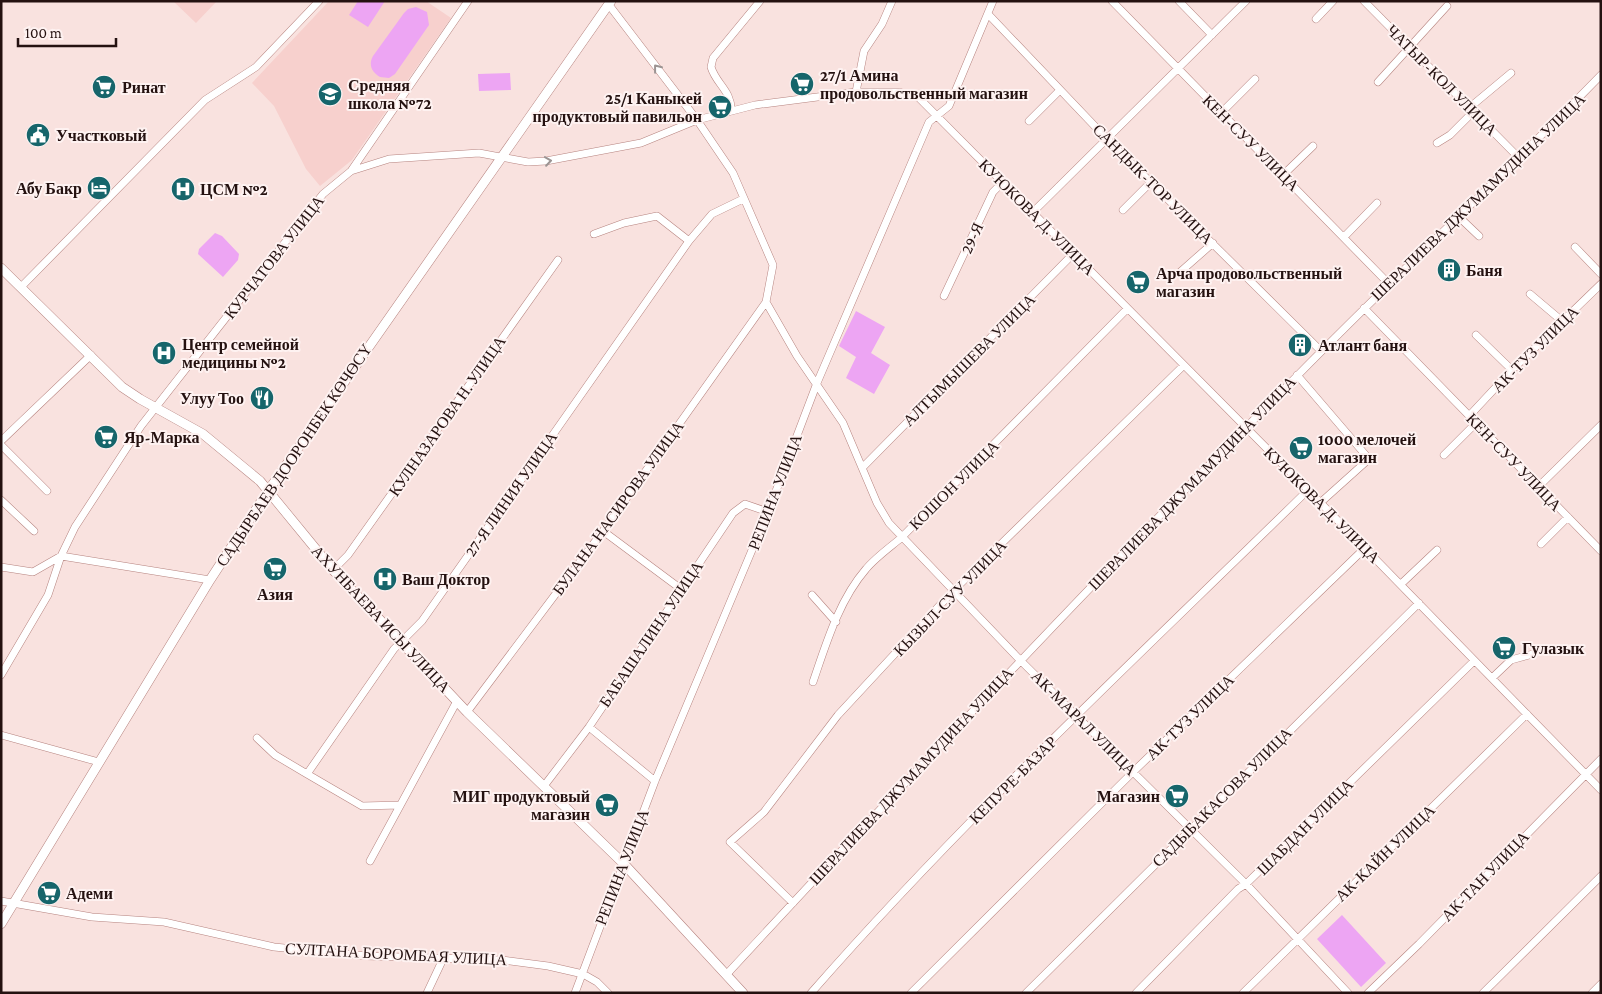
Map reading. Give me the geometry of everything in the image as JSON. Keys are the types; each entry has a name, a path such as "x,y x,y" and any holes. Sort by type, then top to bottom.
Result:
{"main road":[{"name":"САДЫРБАЕВ ДООРОНБЕК КӨЧӨСҮ","path":"1,924 15,904 210,580 268,491 610,3"},
{"name":"АХУНБАЕВА ИСЫ УЛИЦА","path":"1,268 122,387 203,434 268,491 333,570 467,712 624,864 743,993"}],"street":[{"path":"21,287 205,100 256,67 319,1"},
{"name":"КУРЧАТОВА УЛИЦА","path":"1,675 4,663 48,595 60,556 74,527 141,426 323,194 351,171 468,1"},
{"path":"731,111 728,93 717,79 711,67 713,58 760,1"},
{"path":"856,92 864,51 882,24 892,1"},
{"name":"РЕПИНА УЛИЦА","path":"574,993 583,974 655,781 768,512 817,383 929,122 949,106 993,1"},
{"name":"КЕН-СУУ УЛИЦА","path":"1112,1 1389,284"},
{"path":"1179,1 1212,35"},
{"path":"1033,212 1246,1"},
{"path":"1316,19 1333,1"},
{"name":"ЧАТЫР-КОЛ УЛИЦА","path":"1364,1 1520,159"},
{"path":"610,3 697,120 733,173 773,265 766,302"},
{"path":"1378,82 1408,46 1447,6"},
{"name":"САНДЫК-ТОР УЛИЦА","path":"988,14 1107,139 1321,351"},
{"path":"1437,143 1450,135 1471,110 1511,73"},
{"name":"ШЕРАЛИЕВА ДЖУМАМУДИНА УЛИЦА","path":"726,975 1020,660 1321,351 1520,159 1601,75"},
{"path":"1221,113 1255,79"},
{"path":"1030,121 1060,90"},
{"name":"КУЮКОВА Д. УЛИЦА","path":"351,171 389,159 479,153 528,162 565,158 641,143 697,120 755,104 856,92 911,94 923,101 1401,584 1601,790"},
{"path":"1283,175 1313,146"},
{"name":"29-Я","path":"944,296 993,192 1003,182"},
{"path":"1123,210 1151,182"},
{"name":"27-Я ЛИНИЯ УЛИЦА","path":"307,774 394,649 422,621 690,241 712,214 743,199"},
{"path":"1344,238 1377,203"},
{"path":"594,234 624,223 656,216 690,241"},
{"path":"1459,217 1478,236"},
{"path":"1179,273 1213,243"},
{"path":"1574,246 1601,274"},
{"name":"АЛТЫМЫШЕВА УЛИЦА","path":"863,467 1074,254"},
{"name":"КУЛНАЗАРОВА Н. УЛИЦА","path":"333,570 348,555 558,260"},
{"name":"АК-ТУЗ УЛИЦА","path":"1470,415 1512,370 1601,284"},
{"path":"1530,294 1562,321"},
{"name":"АК-МАРАЛ УЛИЦА","path":"766,302 797,356 843,423 877,503 888,523 1020,660 1246,884 1348,993"},
{"name":"БУЛАНА НАСИРОВА УЛИЦА","path":"467,712 603,531 766,302"},
{"name":"КЕН-СУУ УЛИЦА","path":"1364,308 1601,551"},
{"name":"КОШОН УЛИЦА","path":"814,682 836,622 866,569 901,538 1127,309"},
{"path":"1476,335 1512,370"},
{"path":"1,441 91,355"},
{"name":"КЫЗЫЛ-СУУ УЛИЦА","path":"793,903 730,842 764,812 838,715 954,591 1184,366"},
{"path":"1298,375 1369,459 1320,503"},
{"path":"1444,456 1476,423"},
{"path":"1538,487 1601,425"},
{"path":"1,445 47,491"},
{"name":"КЕПУРЕ-БАЗАР","path":"811,993 960,834 1308,490"},
{"path":"1,500 34,531"},
{"name":"БАБАШАЛИНА УЛИЦА","path":"544,786 589,727 733,513 746,504 768,512"},
{"path":"1541,544 1568,517"},
{"path":"603,531 681,589"},
{"name":"АК-ТУЗ УЛИЦА","path":"911,993 1133,772 1365,548"},
{"path":"1401,584 1437,550"},
{"path":"1,567 33,572 60,556 210,580"},
{"path":"812,594 836,622"},
{"name":"САДЫБАКАСОВА УЛИЦА","path":"1026,993 1419,603"},
{"path":"1492,678 1511,660 1533,654"},
{"name":"ШАБДАН УЛИЦА","path":"1136,993 1238,889 1246,884 1474,661"},
{"path":"370,861 457,701"},
{"name":"АК-КАЙН УЛИЦА","path":"1243,993 1527,714"},
{"path":"589,727 655,781"},
{"path":"1,735 99,762"},
{"path":"258,738 275,755 362,806 400,806"},
{"name":"АК-ТАН УЛИЦА","path":"1368,993 1419,944 1601,759"},
{"path":"1483,993 1601,876"},
{"name":"СУЛТАНА БОРОМБАЯ УЛИЦА","path":"1,901 92,917 164,922 274,947 323,953 443,959 454,957 502,960 548,966 583,974 597,982 608,993"},
{"path":"427,993 443,959"},
{"path":"1592,993 1601,984"}],"shaded area":[{"path":"173,1 217,1 196,23"},
{"name":"Средняя школа №72","path":"329,1 426,1 451,18 352,160 320,186 306,169 274,106 252,83"},
{"path":"358,1 385,1 368,27 349,15"},
{"path":"416,7 427,12 429,25 395,74 389,78 380,77 372,68 373,56 404,13 408,9"},
{"path":"510,73 511,90 479,91 478,74"},
{"path":"215,233 222,236 239,254 238,260 223,277 198,254 199,249"},
{"path":"856,311 885,327 871,353 890,365 874,394 846,378 856,357 839,346"},
{"path":"1342,915 1386,963 1361,987 1317,939"}],"place":[{"name":"27/1 Амина продовольственный магазин","path":"802,84"},
{"name":"Ринат","path":"104,87"},
{"name":"Средняя школа №72","path":"330,94"},
{"name":"25/1 Каныкей продуктовый павильон","path":"720,107"},
{"name":"Участковый","path":"38,135"},
{"name":"Абу Бакр","path":"99,188"},
{"name":"ЦСМ №2","path":"183,189"},
{"name":"Баня","path":"1449,270"},
{"name":"Арча продовольственный магазин","path":"1138,282"},
{"name":"Атлант баня","path":"1300,345"},
{"name":"Центр семейной медицины №2","path":"164,353"},
{"name":"Улуу Тоо","path":"262,398"},
{"name":"Яр-Марка","path":"106,437"},
{"name":"1000 мелочей магазин","path":"1301,448"},
{"name":"Азия","path":"275,569"},
{"name":"Ваш Доктор","path":"385,579"},
{"name":"Гулазык","path":"1504,648"},
{"name":"Магазин","path":"1177,796"},
{"name":"МИГ продуктовый магазин","path":"607,805"},
{"name":"Адеми","path":"49,893"}]}
